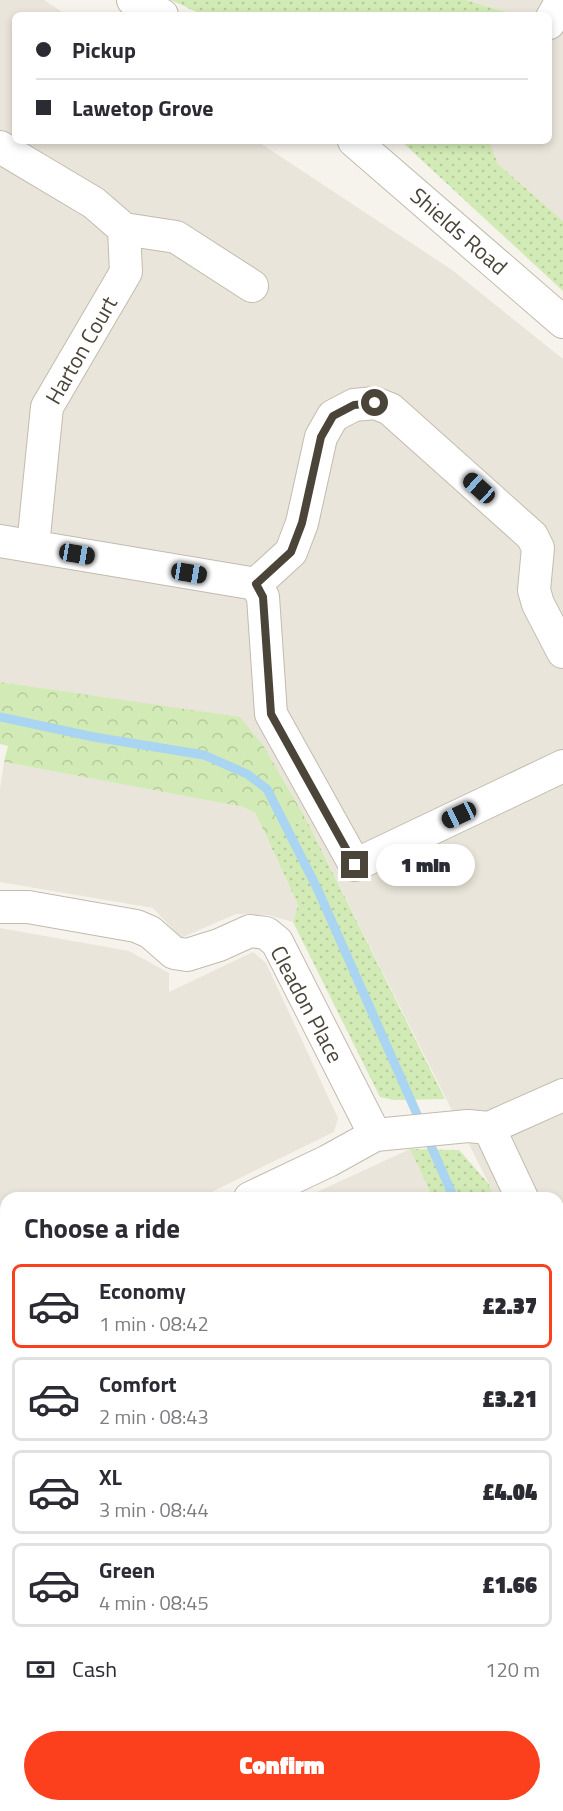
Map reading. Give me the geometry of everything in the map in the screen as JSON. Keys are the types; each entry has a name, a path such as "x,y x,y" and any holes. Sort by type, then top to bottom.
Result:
{"street":[{"path":"133,0 156,12"},
{"path":"552,18 562,0"},
{"name":"Shields Road","path":"357,144 563,322"},
{"path":"0,147 94,203 124,229 176,237 252,286"},
{"name":"Harton Court","path":"33,546 47,407 126,272 124,229"},
{"path":"256,584 291,552 302,523 321,437 333,416 354,405 375,403 390,409 532,536 538,549 534,590 538,604 563,652"},
{"path":"0,541 256,584"},
{"path":"256,584 263,597 271,714 355,865 563,766"},
{"name":"Cleadon Place","path":"0,906 28,907 136,926 150,933 174,954 187,955 219,945 250,931 266,933 277,942 375,1135"},
{"path":"263,1192 328,1161 375,1135 468,1126 489,1128 563,1095"},
{"path":"489,1128 519,1192"}],"shaded area":[{"path":"0,0 44,0 62,12 12,12 12,144 262,144 452,270 563,359 563,1192 493,1192 306,819 263,745 240,718 0,682"},
{"path":"467,0 563,0 563,221 498,164 490,144 552,144 552,12 507,12"},
{"path":"4,762 243,807 255,813 298,905 293,922 268,915 236,914 181,938 153,908 0,882 0,789"},
{"path":"0,928 129,951 169,973 169,992 253,952 266,963 338,1118 334,1132 211,1192 0,1192"},
{"path":"410,1149 430,1192 317,1192"}],"green space":[{"path":"171,0 466,0 507,12 197,12"},
{"path":"404,144 490,144 498,164 563,221 563,291"},
{"path":"0,682 240,717 263,745 306,819 267,838 255,813 243,807 4,762 8,746 0,744"},
{"path":"306,819 445,1099 394,1100 380,1097 293,922 298,905 267,838"},
{"path":"410,1149 459,1150 488,1183 493,1192 430,1192"}],"waterway":[{"path":"0,717 94,737 204,755 247,774 267,789 317,888 451,1192"}],"route":[{"path":"355,865 271,714 263,597 256,584 291,552 302,523 321,437 333,416 354,405 375,403"}]}
